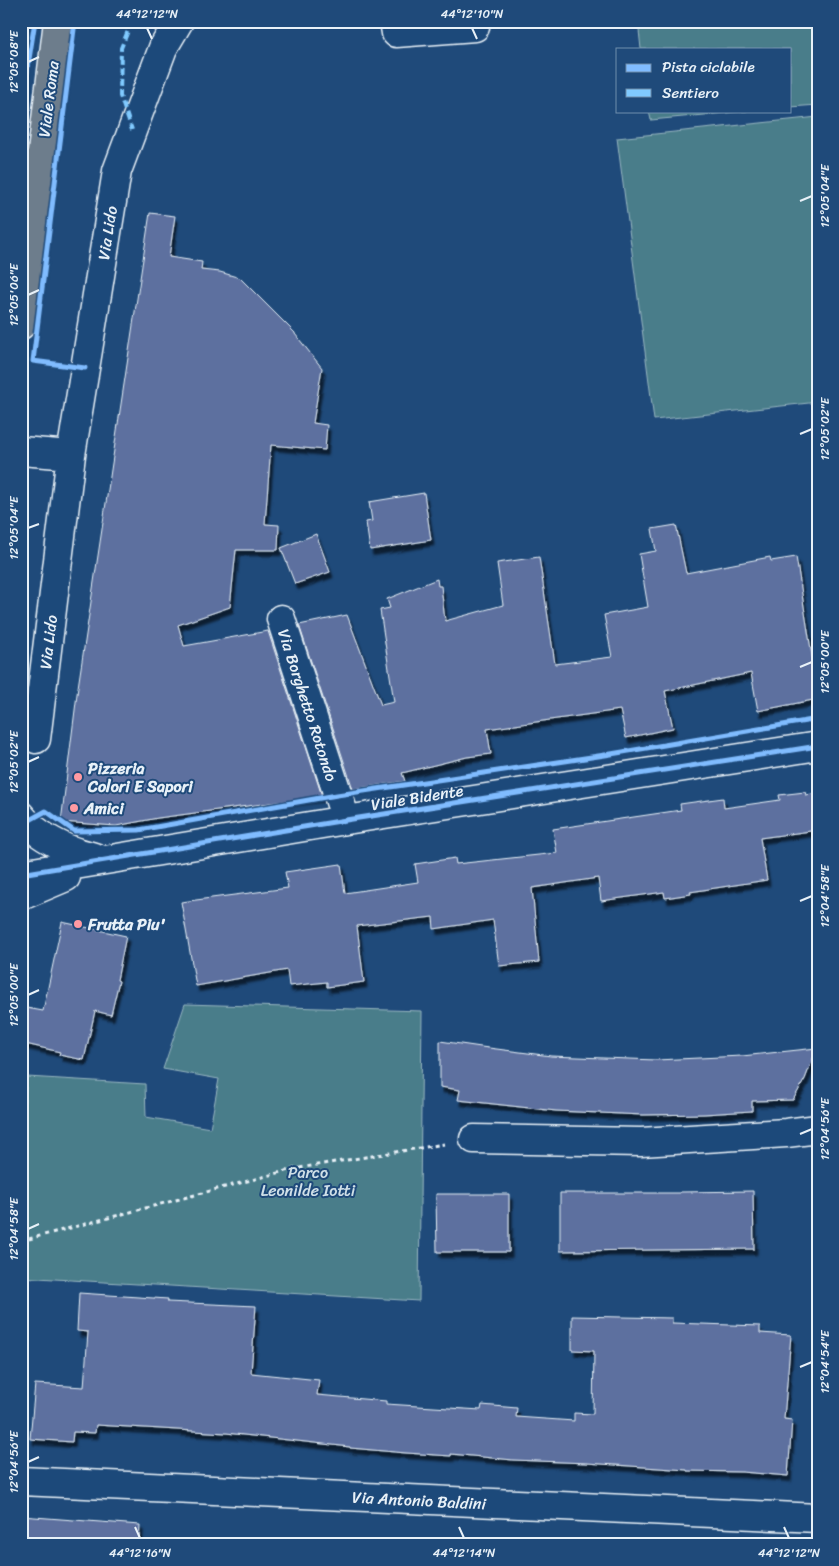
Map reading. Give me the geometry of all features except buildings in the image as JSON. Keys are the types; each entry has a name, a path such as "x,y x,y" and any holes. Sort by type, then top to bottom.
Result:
{"main road":[{"name":"Viale Roma","path":"21,325 58,21"}],"street":[{"name":"Via Lido","path":"36,739 71,456 117,171 163,48 179,21"},
{"path":"394,21 396,33 476,27 475,21"},
{"path":"21,451 71,456"},
{"name":"Via Borghetto Rotondo","path":"280,619 346,820"},
{"name":"Viale Bidente","path":"21,874 346,820 818,746"},
{"name":"Viale Bidente","path":"21,816 44,836 66,849 104,860"},
{"name":"Viale Bidente","path":"21,896 104,860"},
{"path":"474,1139 640,1142 786,1133 818,1129"},
{"name":"Via Antonio Baldini","path":"21,1481 818,1518"}],"path":[{"path":"21,1241 293,1170 474,1139"}],"green space":[{"path":"638,21 818,21 818,105 792,107 792,48 641,48"},
{"path":"649,112 736,112 651,120"},
{"path":"818,117 818,402 654,420 617,138"},
{"name":"Parco Leonilde Iotti","path":"185,1004 422,1011 419,1301 21,1277 21,1129 27,1077 145,1084 146,1117 210,1128 219,1079 163,1069"}],"marked path":[{"path":"132,21 121,48 120,96 132,130"}],"cycle path":[{"path":"21,109 35,21"},
{"path":"75,21 33,361 85,368"},
{"path":"21,826 46,811 74,831 139,830 337,795 605,755 818,719"},
{"path":"21,874 346,820 818,746"}],"place":[{"name":"Pizzeria Colori E Sapori","path":"78,777"},
{"name":"Amici","path":"74,808"},
{"name":"Frutta Piu'","path":"78,924"}]}
